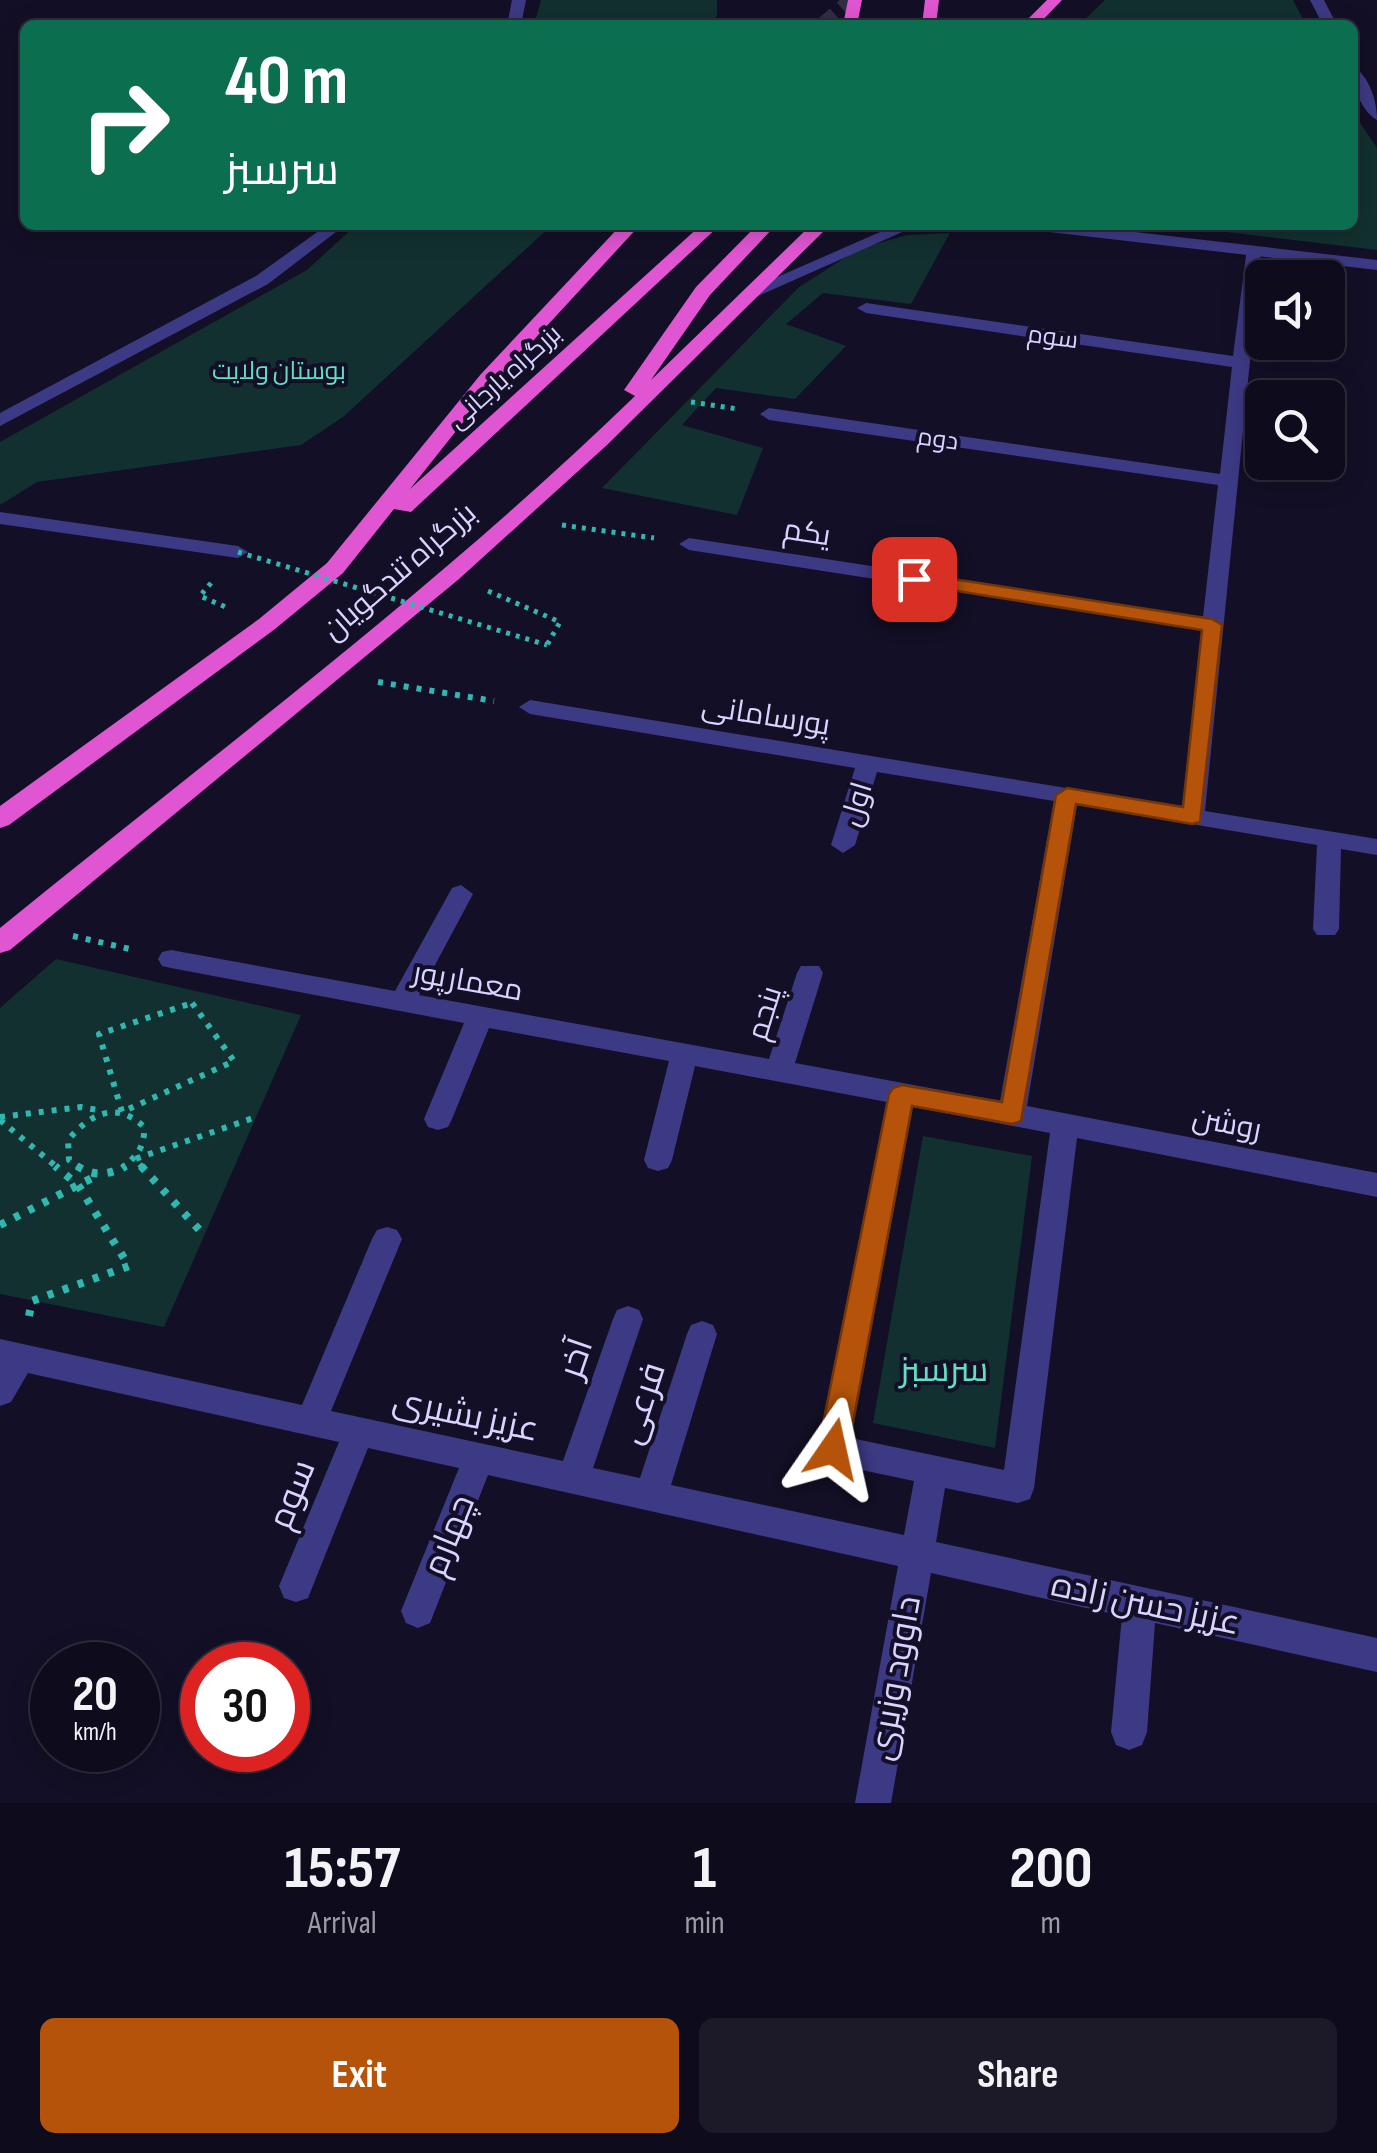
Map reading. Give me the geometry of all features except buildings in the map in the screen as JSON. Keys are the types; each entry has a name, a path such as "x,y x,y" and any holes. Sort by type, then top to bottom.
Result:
{"highway":[{"path":"1034,20 1056,0"},
{"name":"بزرگراه تندگویان","path":"0,820 267,624 335,568 488,378 626,230"},
{"name":"بزرگراه یارجانی","path":"335,568 706,230"},
{"path":"600,441 703,291 762,230"},
{"name":"بزرگراه تندگویان","path":"0,943 450,574 600,441 816,230"}],"street":[{"path":"1358,80 1377,116"},
{"path":"0,420 262,280 331,230"},
{"path":"750,293 894,230"},
{"path":"1074,230 1377,265"},
{"path":"1192,816 1252,251"},
{"name":"سوم","path":"866,308 1241,363"},
{"name":"دوم","path":"769,414 1228,481"},
{"path":"0,518 238,552"},
{"name":"یکم","path":"690,544 1212,625"},
{"name":"پورسامانی","path":"530,706 1377,847"},
{"name":"اول","path":"844,845 868,763"},
{"path":"1012,1114 1067,795"},
{"path":"1326,929 1329,839"},
{"path":"402,1002 461,894"},
{"name":"معمارپور","path":"171,959 902,1094"},
{"name":"پنجم","path":"780,1072 810,973"},
{"path":"438,1119 480,1016"},
{"path":"658,1160 684,1054"},
{"path":"902,1094 1064,1125 1018,1488 833,1449 902,1094"},
{"name":"روشن","path":"1064,1125 1377,1185"},
{"path":"311,1422 387,1239"},
{"name":"آخر","path":"573,1478 628,1319"},
{"name":"فرعی","path":"651,1496 702,1334"},
{"path":"0,1392 10,1354"},
{"name":"عزیز بشیری","path":"10,1354 916,1553"},
{"name":"سوم","path":"296,1586 359,1432"},
{"name":"چهارم","path":"418,1611 479,1458"},
{"name":"داوود وزیری","path":"872,1803 932,1472"},
{"name":"عزیز حسن زاده","path":"916,1553 1377,1655"},
{"path":"1129,1732 1140,1601"}],"path":[{"path":"648,394 769,414"},
{"path":"510,517 690,544"},
{"path":"238,552 547,645 560,622 450,574"},
{"path":"330,674 530,706"},
{"path":"24,924 171,959"},
{"path":"0,1119 81,1107 122,1112 234,1062 192,1003 99,1034 122,1112 142,1122 146,1130 143,1150 136,1159"},
{"path":"110,1112 84,1121 68,1140 66,1150 76,1168 112,1173 136,1159 256,1117"},
{"path":"0,1119 78,1185 130,1266 32,1301 10,1354"},
{"path":"136,1159 204,1235"},
{"path":"0,1226 99,1174"}],"green space":[{"path":"541,0 717,0 714,20 535,20"},
{"path":"1105,0 1293,0 1303,20 1084,20"},
{"path":"1358,120 1377,148 1377,250 1210,230 1358,230"},
{"name":"بوستان ولایت","path":"351,230 547,230 343,417 301,445 37,482 0,505 0,442 307,270"},
{"path":"950,233 911,304 823,293 786,324 846,346 795,399 716,388 682,425 763,448 737,515 602,488 798,288 858,249 907,235"},
{"path":"56,959 301,1015 164,1327 0,1294 0,1008"},
{"name":"سرسبز","path":"923,1136 1032,1156 995,1448 873,1423"}],"tunnel":[{"path":"829,20 852,0"}],"route":[{"path":"833,1449 902,1094 1012,1114 1067,795 1192,816 1212,625 914,579"}]}
